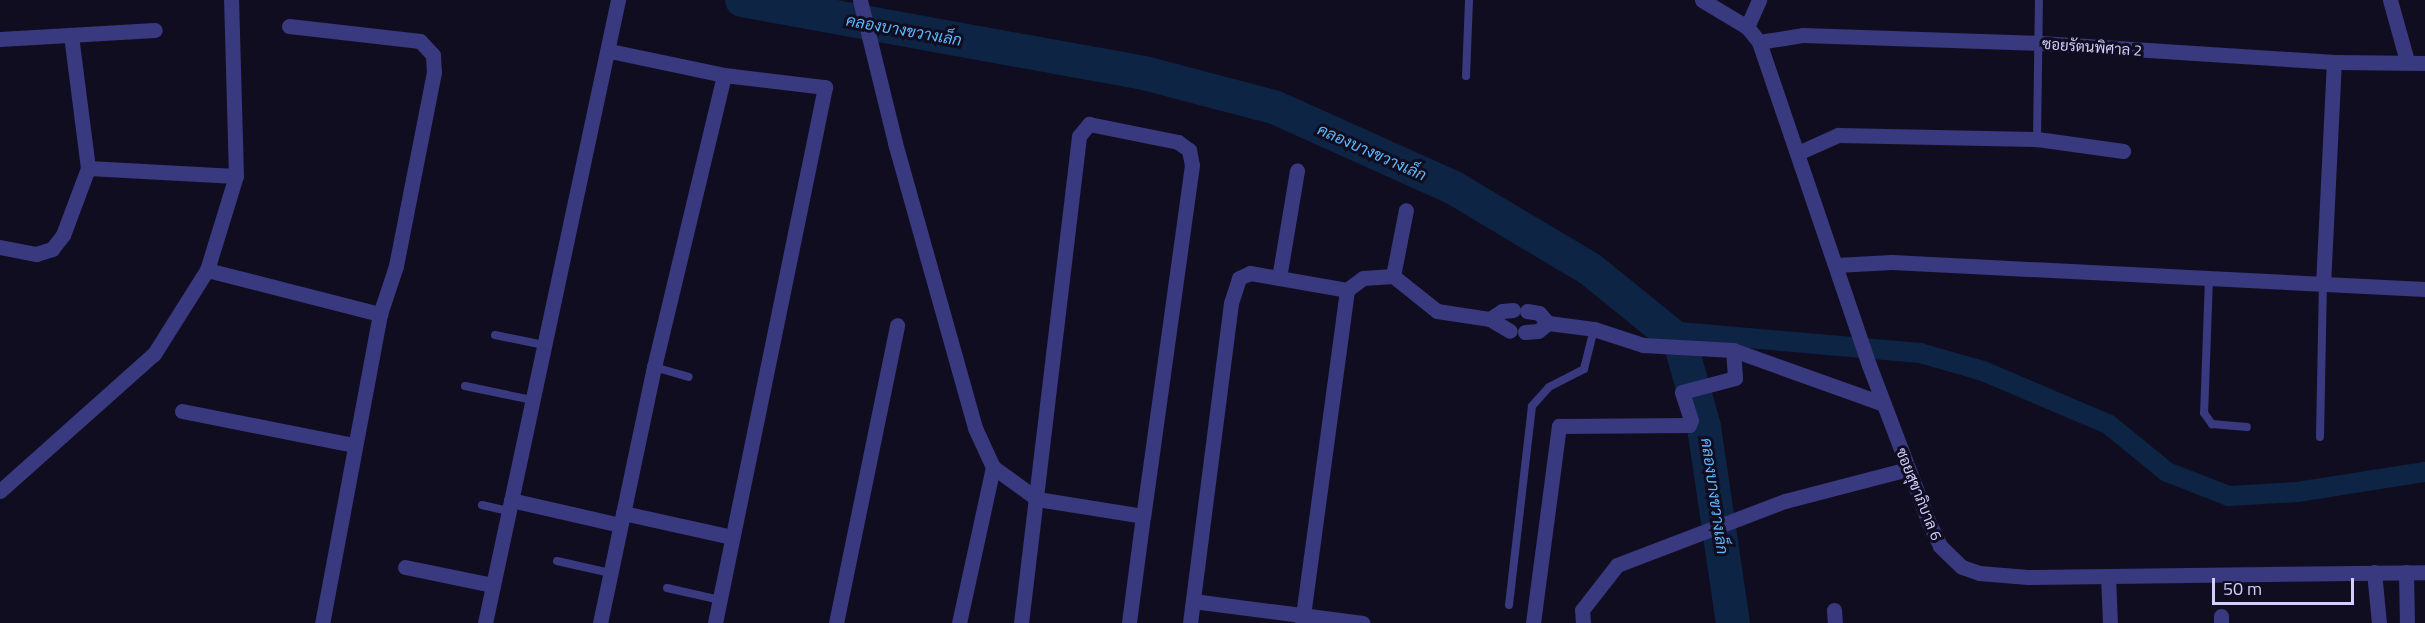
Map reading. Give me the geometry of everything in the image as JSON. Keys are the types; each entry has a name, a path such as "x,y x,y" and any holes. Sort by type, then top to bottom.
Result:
{"street":[{"path":"0,491 154,354 207,270 236,176 231,0"},
{"path":"860,0 875,67 975,428 993,467 1037,499 1143,516"},
{"name":"ซอยสุขาภิบาล 6","path":"1702,0 1747,27 1760,42 1800,152 1858,335 1908,469 1940,546 1962,567 1979,573 2028,577 2425,572"},
{"path":"1747,27 1759,0"},
{"path":"2390,0 2407,61"},
{"path":"485,623 610,51 618,4"},
{"path":"289,26 420,41 433,55 434,72 396,266 380,314 322,623"},
{"path":"0,39 155,30"},
{"path":"0,247 36,254 52,249 63,235 88,168 71,35"},
{"name":"ซอยรัตนพิศาล 2","path":"1760,42 1803,35 2040,43 2334,62 2407,61 2425,63"},
{"path":"610,51 724,75 825,87 715,623"},
{"path":"2323,285 2334,62"},
{"path":"600,623 654,368 724,75"},
{"path":"1021,623 1079,135 1089,124 1178,142 1189,150 1192,165 1129,623"},
{"path":"1800,152 1838,135 2037,139 2123,151"},
{"path":"88,168 236,176"},
{"path":"1279,279 1297,170"},
{"path":"1393,276 1406,210"},
{"path":"1836,265 1892,262 2424,289"},
{"path":"207,270 380,314"},
{"path":"1190,623 1231,303 1239,278 1245,274 1347,290"},
{"path":"1302,620 1347,290 1363,278 1393,276 1437,311 1490,319 1517,332 1538,331 1548,323"},
{"path":"1490,319 1502,311 1539,313 1548,323 1594,329 1643,345 1733,350 1881,398"},
{"path":"836,623 897,324"},
{"path":"1533,623 1559,426 1689,425 1691,420 1681,395 1685,390 1735,378 1733,350"},
{"path":"182,411 354,445"},
{"path":"959,623 993,467"},
{"path":"1583,623 1582,610 1617,565 1785,501 1908,469"},
{"path":"510,506 621,519 732,537"},
{"path":"405,567 493,585"},
{"path":"2374,572 2379,623"},
{"path":"2406,572 2407,623"},
{"path":"2108,576 2110,623"},
{"path":"1192,602 1302,620 1363,623"}],"lane":[{"path":"1466,76 1469,0"},
{"path":"2037,139 2039,0"},
{"path":"2209,279 2204,412 2212,423 2247,427"},
{"path":"2320,437 2323,285"},
{"path":"1509,605 1532,406 1549,387 1584,369 1594,329"},
{"path":"495,335 544,345"},
{"path":"654,368 689,377"},
{"path":"465,386 532,400"},
{"path":"482,505 510,506"},
{"path":"557,561 610,573"},
{"path":"667,588 720,600"}],"waterway":[{"name":"คลองบางขวางเล็ก","path":"742,0 1148,74 1274,107 1454,188 1590,269 1680,342 1704,427 1733,623"},
{"path":"1668,331 1920,353 1983,371 2108,424 2167,472 2229,496 2297,492 2425,472"}]}
